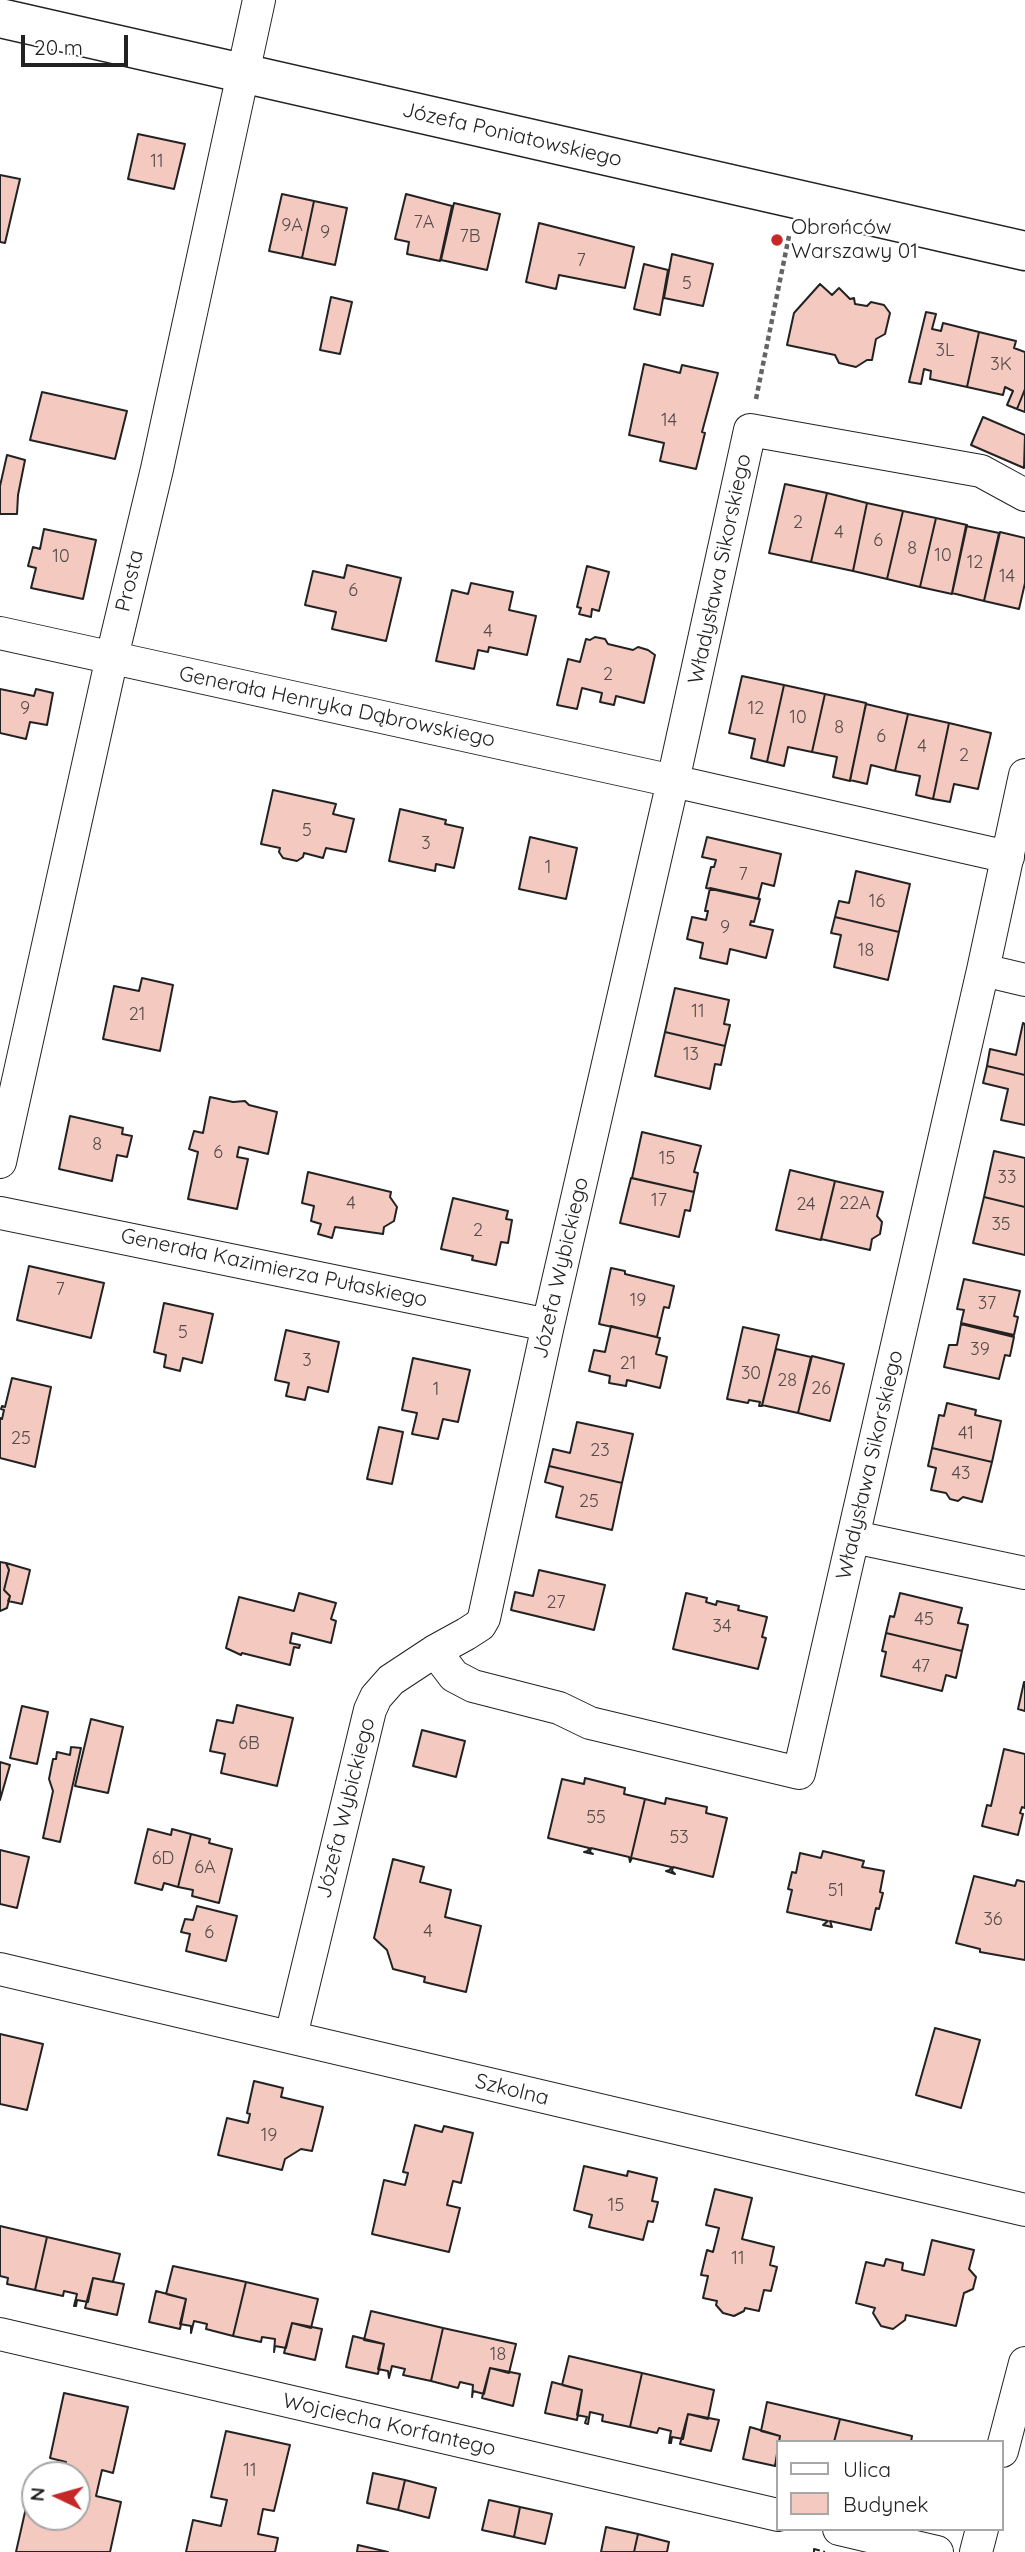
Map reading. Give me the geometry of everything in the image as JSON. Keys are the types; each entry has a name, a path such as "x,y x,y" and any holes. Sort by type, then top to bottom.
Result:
{"street":[{"name":"Prosta","path":"0,1162 259,0"},
{"name":"Józefa Poniatowskiego","path":"0,18 1025,251"},
{"name":"Władysława Sikorskiego","path":"673,781 750,430 981,471 1025,495"},
{"name":"Generała Henryka Dąbrowskiego","path":"0,633 673,781"},
{"name":"Władysława Sikorskiego","path":"435,1651 454,1676 473,1686 559,1708 590,1723 799,1773 984,970 1025,775"},
{"path":"673,781 1008,857"},
{"name":"Józefa Wybickiego","path":"291,2036 370,1710 376,1697 391,1680 467,1634 480,1625 484,1618 548,1325 673,781"},
{"path":"984,970 1025,980"},
{"name":"Generała Kazimierza Pułaskiego","path":"0,1213 548,1325"},
{"path":"854,1537 1025,1573"},
{"name":"Szkolna","path":"0,1969 1025,2210"},
{"name":"Wojciecha Korfantego","path":"0,2334 776,2515"},
{"path":"1004,2443 1025,2363"},
{"path":"848,2531 937,2552"},
{"path":"976,2552 981,2531"}],"path":[{"path":"750,430 789,235"}],"building":[{"path":"138,134 185,144 174,189 128,179"},
{"path":"0,175 20,179 5,243 0,242"},
{"path":"282,194 314,201 302,258 269,251"},
{"path":"406,194 452,206 440,261 407,254 409,242 395,239"},
{"path":"314,201 347,208 335,265 302,258"},
{"path":"454,203 500,214 487,270 441,260"},
{"path":"539,223 634,247 625,288 559,275 556,289 526,282"},
{"path":"672,254 713,264 703,306 664,298"},
{"path":"644,264 668,270 660,315 634,309"},
{"path":"820,284 832,295 839,288 850,299 854,298 855,304 867,306 871,302 884,305 890,313 885,334 876,339 872,360 856,367 839,363 835,355 787,345 794,313"},
{"path":"331,297 352,302 340,354 320,350"},
{"path":"926,312 936,314 932,329 941,331 943,323 979,332 967,387 930,379 931,371 924,369 921,384 909,382"},
{"path":"979,332 1016,341 1014,348 1025,352 1025,389 1017,409 1007,405 1013,391 1005,387 1003,395 967,387"},
{"path":"644,364 680,373 682,365 718,373 702,432 705,433 696,469 660,461 664,443 629,435"},
{"path":"1025,389 1025,412 1017,409"},
{"path":"42,392 127,411 115,459 30,440"},
{"path":"983,417 1025,435 1024,468 971,445"},
{"path":"7,455 25,460 17,514 0,514 0,486"},
{"path":"785,484 827,493 811,562 769,553"},
{"path":"827,493 867,503 853,571 811,562"},
{"path":"867,503 903,511 887,579 853,571"},
{"path":"903,511 936,518 920,587 887,579"},
{"path":"936,518 967,525 952,594 920,587"},
{"path":"966,526 999,533 984,601 952,593"},
{"path":"44,529 96,540 83,599 31,588 36,568 28,566 33,547 40,549"},
{"path":"1000,532 1025,538 1025,583 1019,609 984,601"},
{"path":"347,565 401,578 386,641 332,629 336,612 305,605 313,571 344,578"},
{"path":"587,566 609,572 599,611 592,609 591,617 579,614 581,608 577,607"},
{"path":"471,583 513,592 509,610 536,616 527,655 489,647 488,652 478,650 474,669 436,661 452,590 468,594"},
{"path":"586,639 605,639 608,644 633,650 638,647 655,655 644,703 616,696 614,705 600,702 602,693 582,688 577,709 557,705 568,659 580,662"},
{"path":"742,676 784,685 767,762 751,758 755,739 729,733"},
{"path":"784,685 825,694 812,752 788,747 784,766 767,762"},
{"path":"0,689 34,696 36,689 53,693 47,725 30,722 26,739 0,733"},
{"path":"825,694 866,703 850,781 833,777 837,757 812,752"},
{"path":"866,704 908,714 895,771 871,765 867,784 850,780"},
{"path":"908,714 949,723 933,799 916,795 920,776 895,771"},
{"path":"949,723 991,733 978,789 954,784 950,802 933,799"},
{"path":"273,790 336,804 333,814 354,819 346,852 326,848 323,858 304,853 297,861 283,858 279,852 280,848 261,844"},
{"path":"400,809 446,820 445,824 463,828 454,868 436,864 435,871 389,861"},
{"path":"530,837 577,848 566,899 519,889"},
{"path":"707,837 781,854 774,886 762,883 758,899 706,888 711,867 714,867 716,860 702,857"},
{"path":"856,871 910,884 899,932 835,917 839,901 849,903"},
{"path":"710,888 760,899 754,922 751,921 750,925 773,930 766,958 730,949 727,964 700,958 703,943 687,939 692,917 706,920 708,911 705,911"},
{"path":"835,917 899,932 888,980 834,967 841,935 831,933"},
{"path":"142,978 173,985 160,1051 103,1039 114,986 139,991"},
{"path":"675,988 729,1000 724,1024 730,1025 725,1046 665,1032"},
{"path":"1023,1023 1025,1075 987,1066 990,1049 1016,1055"},
{"path":"665,1032 725,1046 721,1065 715,1064 710,1089 655,1076"},
{"path":"987,1066 1025,1075 1025,1125 1001,1120 1008,1089 983,1083"},
{"path":"210,1097 233,1102 245,1101 249,1105 277,1112 268,1154 239,1147 237,1157 248,1159 237,1209 188,1199 198,1152 189,1149 194,1131 203,1133"},
{"path":"70,1116 123,1128 122,1134 132,1136 127,1157 117,1155 112,1181 59,1169"},
{"path":"642,1132 701,1146 694,1172 698,1173 694,1192 632,1178"},
{"path":"994,1151 1025,1158 1025,1207 984,1197"},
{"path":"790,1170 835,1181 821,1240 776,1230"},
{"path":"308,1172 391,1192 390,1197 397,1207 394,1221 384,1227 383,1234 335,1227 332,1238 318,1234 321,1224 311,1221 314,1206 302,1203"},
{"path":"631,1178 694,1192 690,1211 685,1210 679,1237 620,1223"},
{"path":"835,1181 883,1192 877,1216 882,1222 880,1234 872,1239 870,1250 821,1239"},
{"path":"984,1197 1025,1207 1025,1255 973,1243"},
{"path":"453,1198 508,1211 506,1219 512,1220 508,1243 501,1242 496,1265 472,1260 473,1256 441,1249"},
{"path":"29,1266 104,1283 91,1338 17,1320"},
{"path":"611,1268 674,1286 669,1308 664,1307 657,1337 599,1324"},
{"path":"964,1279 1020,1291 1014,1316 1018,1317 1014,1335 961,1323 964,1310 957,1309"},
{"path":"164,1303 213,1314 202,1363 183,1358 180,1371 164,1367 166,1355 154,1352"},
{"path":"961,1324 1014,1337 1010,1356 1005,1355 999,1379 944,1367 949,1345 957,1345"},
{"path":"611,1326 660,1338 656,1354 667,1357 660,1388 627,1380 626,1386 609,1383 610,1376 589,1371 594,1350 605,1352"},
{"path":"743,1327 779,1335 762,1406 759,1406 760,1402 727,1399"},
{"path":"286,1330 339,1342 328,1392 308,1387 305,1400 286,1396 289,1383 275,1380"},
{"path":"776,1349 811,1357 798,1413 762,1405"},
{"path":"812,1356 844,1364 830,1421 798,1413"},
{"path":"413,1358 470,1370 458,1422 443,1419 438,1439 412,1434 417,1413 402,1410"},
{"path":"12,1378 51,1387 35,1467 0,1458 0,1418 2,1419 4,1410 1,1409 2,1406 5,1407"},
{"path":"947,1403 976,1410 975,1415 1001,1421 992,1462 932,1448 939,1415 944,1416"},
{"path":"577,1422 633,1434 622,1483 549,1466 553,1449 570,1453"},
{"path":"379,1427 403,1432 392,1484 367,1479"},
{"path":"932,1448 992,1462 982,1502 963,1497 958,1501 950,1499 946,1493 931,1490 936,1468 928,1466"},
{"path":"549,1466 622,1483 612,1530 556,1517 563,1487 545,1482"},
{"path":"0,1562 6,1563 9,1570 4,1590 10,1596 7,1608 0,1611"},
{"path":"6,1563 30,1570 22,1604 8,1601 10,1596 4,1590 9,1570"},
{"path":"539,1570 605,1585 594,1630 511,1610 515,1592 533,1596"},
{"path":"299,1593 336,1603 331,1619 336,1621 331,1643 292,1633 290,1643 300,1645 299,1648 294,1647 290,1665 242,1653 241,1655 226,1648 239,1597 294,1611"},
{"path":"686,1593 707,1598 706,1602 716,1605 717,1601 739,1606 738,1610 767,1617 762,1637 766,1638 758,1669 673,1649"},
{"path":"900,1593 962,1608 958,1623 968,1625 962,1651 886,1633 890,1616 894,1617"},
{"path":"886,1633 962,1651 956,1678 946,1675 942,1691 881,1676 886,1652 882,1651"},
{"path":"1025,1682 1025,1711 1018,1709"},
{"path":"237,1705 293,1718 277,1786 221,1773 225,1754 210,1751 217,1720 233,1723"},
{"path":"22,1706 48,1712 37,1764 10,1758"},
{"path":"91,1719 123,1727 108,1793 75,1786"},
{"path":"422,1730 465,1741 456,1777 413,1766"},
{"path":"71,1747 81,1748 60,1842 43,1838 53,1791 49,1779 57,1752 70,1755"},
{"path":"1004,1749 1025,1754 1025,1808 1022,1807 1020,1813 1023,1814 1018,1835 982,1826 987,1805 991,1806"},
{"path":"0,1762 10,1765 0,1800"},
{"path":"585,1778 625,1788 624,1794 645,1799 630,1862 629,1857 591,1848 590,1852 593,1854 584,1852 589,1848 548,1838 562,1779 584,1784"},
{"path":"666,1798 707,1807 706,1813 727,1818 713,1877 673,1867 675,1874 666,1871 671,1867 632,1858 630,1862 645,1799 665,1804"},
{"path":"148,1829 171,1835 172,1829 191,1834 178,1887 164,1883 162,1890 135,1883"},
{"path":"191,1834 210,1839 209,1843 232,1849 219,1903 192,1896 193,1890 178,1887"},
{"path":"0,1850 29,1857 17,1908 0,1904"},
{"path":"823,1851 864,1861 862,1867 884,1871 880,1892 883,1893 871,1930 830,1921 832,1927 823,1925 828,1921 787,1912 792,1890 788,1889 792,1872 796,1873 800,1853 821,1858"},
{"path":"393,1859 424,1867 420,1882 451,1890 445,1917 481,1926 466,1992 424,1982 425,1977 393,1969 387,1950 374,1938"},
{"path":"974,1876 1015,1886 1017,1880 1025,1882 1025,1960 980,1952 980,1949 956,1943"},
{"path":"197,1906 237,1916 226,1961 186,1951 190,1934 181,1932 185,1919 193,1920"},
{"path":"935,2028 980,2040 961,2108 916,2095"},
{"path":"0,2034 43,2044 27,2110 0,2104"},
{"path":"254,2081 283,2088 281,2097 323,2107 312,2151 301,2149 285,2159 282,2170 218,2155 227,2118 248,2123 250,2114 247,2113"},
{"path":"415,2125 442,2132 444,2126 473,2133 461,2183 453,2181 447,2205 460,2208 449,2252 372,2234 384,2180 405,2185 408,2173 403,2172"},
{"path":"584,2166 627,2176 628,2171 657,2178 652,2201 658,2202 653,2222 648,2221 643,2240 589,2227 592,2215 574,2210"},
{"path":"715,2189 752,2198 742,2239 774,2247 770,2265 777,2267 771,2291 764,2290 759,2311 745,2308 734,2316 723,2313 716,2305 717,2301 703,2298 708,2276 701,2275 707,2250 713,2252 719,2228 706,2225"},
{"path":"0,2226 47,2237 35,2290 7,2284 8,2278 0,2276"},
{"path":"47,2237 120,2254 113,2282 93,2278 88,2302 77,2300 76,2306 77,2294 64,2291 63,2296 35,2290"},
{"path":"932,2240 974,2250 969,2269 976,2277 973,2289 964,2293 956,2326 906,2315 905,2320 893,2329 881,2326 873,2313 875,2308 856,2303 866,2262 884,2266 886,2259 903,2263 902,2270 924,2275"},
{"path":"173,2266 246,2282 233,2336 206,2329 207,2324 194,2321 191,2333 191,2326 180,2324 186,2299 166,2294"},
{"path":"93,2278 124,2284 117,2315 85,2308"},
{"path":"246,2282 318,2299 311,2328 292,2323 286,2348 275,2346 274,2352 275,2339 262,2337 261,2342 233,2336"},
{"path":"156,2291 186,2299 180,2329 149,2322"},
{"path":"371,2311 443,2328 431,2381 403,2375 405,2369 392,2366 389,2378 388,2371 378,2369 384,2344 364,2340"},
{"path":"292,2323 322,2329 315,2360 284,2353"},
{"path":"443,2328 516,2344 509,2373 490,2368 484,2394 473,2391 472,2397 473,2385 460,2382 458,2388 431,2381"},
{"path":"353,2336 384,2344 378,2374 346,2367"},
{"path":"569,2356 642,2373 630,2427 602,2421 603,2415 590,2412 588,2424 585,2423 587,2417 577,2415 582,2390 562,2385"},
{"path":"490,2368 520,2374 513,2406 482,2398"},
{"path":"642,2373 714,2390 708,2419 688,2414 683,2439 672,2437 671,2443 671,2431 659,2428 657,2433 630,2427"},
{"path":"552,2382 582,2390 577,2420 545,2413"},
{"path":"64,2393 128,2407 113,2473 102,2470 96,2496 121,2502 110,2552 16,2552 21,2530 91,2531 91,2461 62,2461 50,2458"},
{"path":"767,2402 840,2419 835,2440 779,2440 780,2436 761,2431"},
{"path":"688,2414 719,2420 711,2451 680,2444"},
{"path":"840,2419 912,2436 911,2440 835,2440"},
{"path":"750,2427 780,2436 779,2440 776,2440 775,2466 743,2459"},
{"path":"226,2431 290,2445 274,2511 263,2509 258,2534 278,2538 275,2552 186,2552 193,2520 221,2526 227,2500 211,2497"},
{"path":"373,2473 405,2480 398,2510 367,2503"},
{"path":"405,2480 436,2488 429,2518 398,2510"},
{"path":"489,2500 520,2507 514,2537 482,2530"},
{"path":"520,2507 552,2514 545,2544 514,2537"},
{"path":"606,2527 638,2534 634,2552 601,2552"},
{"path":"638,2534 669,2542 667,2552 634,2552"},
{"path":"358,2545 388,2552 357,2552"}],"fence":[{"path":"814,2552 814,2549 825,2552"}],"place":[{"name":"Obrońców Warszawy 01","path":"777,240"}]}
